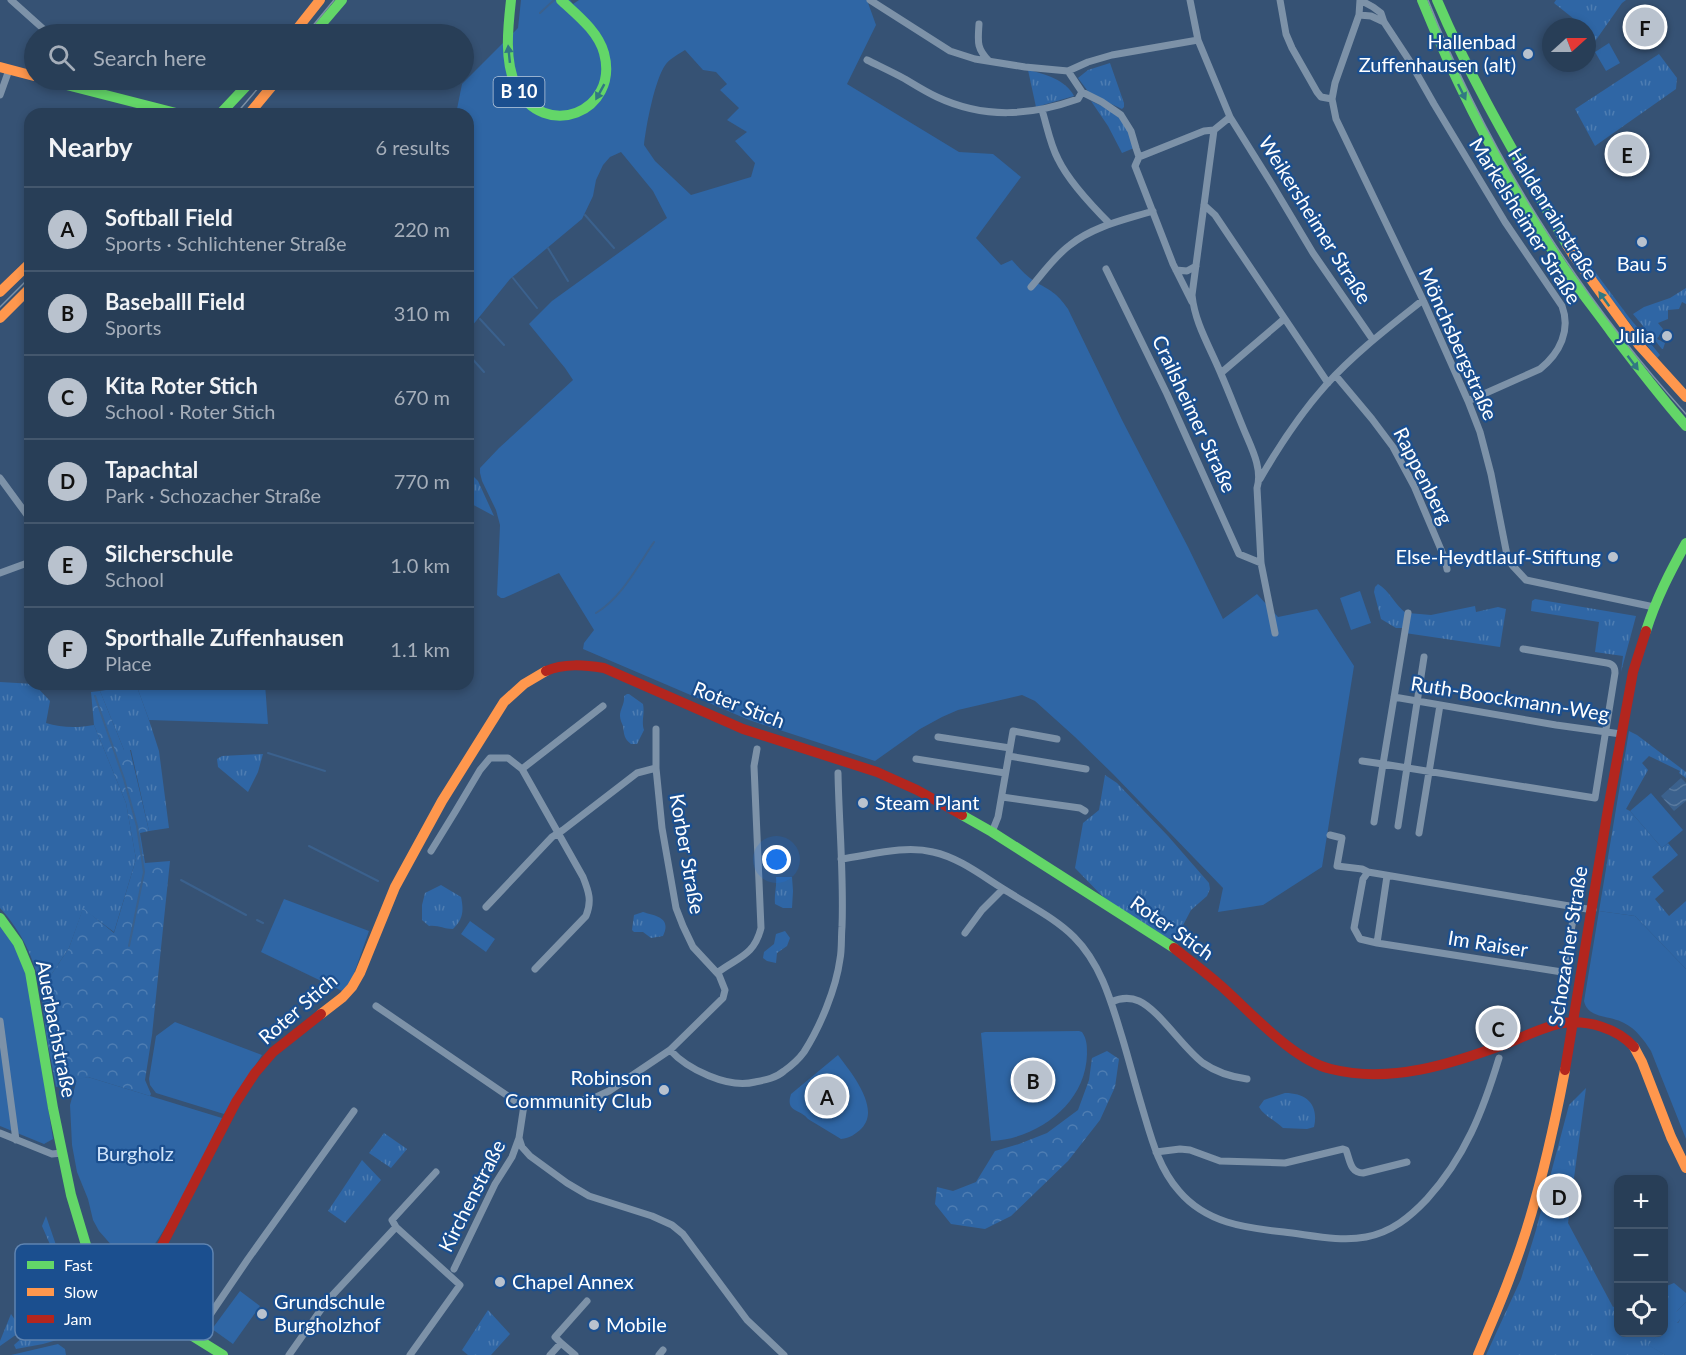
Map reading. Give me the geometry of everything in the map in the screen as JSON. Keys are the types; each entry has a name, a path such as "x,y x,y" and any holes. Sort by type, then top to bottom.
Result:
{"main road":[{"path":"301,24 320,0"},
{"path":"322,24 342,0"},
{"name":"B 10","path":"511,0 508,33 509,57 517,87 523,99 532,108 550,117 562,118 580,113 596,101 605,84 608,71 605,54 597,37 585,22 561,0"},
{"name":"Haldenrainstraße","path":"1422,0 1459,86 1516,192 1559,261 1596,314 1649,385 1686,426"},
{"name":"Haldenrainstraße","path":"1437,0 1452,35 1497,123 1574,256 1639,345 1686,397"},
{"path":"5,68 24,73"},
{"path":"96,90 157,108"},
{"path":"226,108 243,90"},
{"path":"254,108 269,90"},
{"path":"0,292 24,269"},
{"path":"0,318 24,294"},
{"name":"Schozacher Straße","path":"1478,1355 1512,1273 1532,1210 1556,1119 1635,665 1654,607 1686,543"},
{"name":"Roter Stich","path":"163,1244 227,1118 254,1074 273,1052 344,997 352,987 395,887 442,801 504,702 537,675 557,666 586,665 604,668 743,729 887,776 927,795 992,832 1172,947 1218,983 1296,1053 1324,1067 1362,1073 1383,1073 1425,1067 1480,1053 1559,1023 1574,1022"},
{"name":"Auerbachstraße","path":"0,918 18,943 30,972 46,1074 62,1153 75,1212 86,1244"},
{"path":"1574,1022 1607,1029 1621,1036 1633,1046 1639,1055 1686,1168"},
{"path":"200,1340 223,1355"}],"street":[{"path":"11,0 39,24"},
{"path":"870,0 950,51 975,59 1068,71 1121,53 1198,40"},
{"name":"Weikersheimer Straße","path":"1190,0 1198,40 1230,117 1274,186 1313,254 1373,340"},
{"path":"1280,0 1292,48 1317,92 1321,97 1332,99"},
{"name":"Mönchsbergstraße","path":"1360,0 1359,15 1335,83 1332,99 1336,119 1423,300 1468,401 1480,432 1491,474 1507,555 1526,580 1654,607"},
{"name":"Markelsheimer Straße","path":"1360,0 1381,13 1384,22 1505,222 1553,291 1566,315 1567,324 1561,345 1548,363 1540,369 1468,401"},
{"path":"1359,15 1371,16 1384,22"},
{"path":"979,24 978,43 982,53 989,61"},
{"path":"867,60 936,97 978,111 1017,114 1042,110 1078,99 1082,92"},
{"path":"0,95 5,68"},
{"path":"1068,71 1082,92 1121,115 1131,131 1138,157 1135,166 1176,270 1193,304 1200,329 1221,373 1255,459 1260,479"},
{"path":"1042,110 1057,157 1064,169 1110,224"},
{"path":"1138,157 1204,131 1214,130 1230,117"},
{"path":"1193,304 1192,287 1214,130"},
{"path":"1204,205 1215,215 1328,383"},
{"path":"1031,287 1068,246 1110,224 1153,211"},
{"path":"1176,270 1187,271 1196,266"},
{"name":"Crailsheimer Straße","path":"1106,269 1172,405 1239,554 1261,563"},
{"path":"1275,633 1261,563 1257,488 1260,479 1294,424 1328,383 1373,340 1423,300"},
{"path":"1221,373 1284,319"},
{"name":"Rappenberg","path":"1336,376 1383,432 1403,464 1447,568"},
{"path":"0,478 24,511"},
{"path":"0,573 24,564"},
{"path":"1374,822 1408,613"},
{"path":"1362,760 1595,798 1615,668 1611,664 1522,649"},
{"path":"1398,826 1424,657"},
{"name":"Ruth-Boockmann-Weg","path":"1394,698 1622,734"},
{"path":"1419,833 1440,705"},
{"path":"522,770 603,706"},
{"name":"Korber Straße","path":"656,729 656,768 662,828 676,908 693,947 717,973"},
{"path":"992,832 998,817 1013,731 1057,739"},
{"path":"938,737 1086,769"},
{"path":"376,1006 521,1105 592,1099 609,1091 670,1050 725,994 724,985 717,973 749,951 757,941 760,928 754,766 756,749"},
{"path":"431,851 480,770 490,758 508,758 522,770 590,893 590,905 586,916 535,969"},
{"path":"916,759 1005,773"},
{"path":"486,907 542,846 637,773 656,768"},
{"path":"670,1050 678,1060 715,1078 727,1083 744,1085 773,1078 802,1054 826,1005 840,960 843,908 838,773"},
{"path":"1002,796 1080,808 1085,811"},
{"path":"1330,836 1342,838 1337,866 1593,910"},
{"path":"842,859 907,850 933,852 955,860 1003,889 1056,922 1075,938 1086,950 1096,967 1111,1002 1162,1168 1185,1198 1208,1215 1222,1221 1254,1229 1332,1238 1354,1239 1385,1232 1410,1216 1447,1176 1464,1148 1483,1107 1499,1058"},
{"name":"Im Raiser","path":"1368,872 1363,879 1354,928 1360,939 1377,943 1562,972 1566,969 1575,907"},
{"path":"1377,943 1387,876"},
{"path":"965,933 982,910 1003,889"},
{"path":"1111,1002 1126,998 1142,1003 1203,1063 1220,1072 1247,1079"},
{"path":"0,1020 16,1140"},
{"name":"Kirchenstraße","path":"453,1269 495,1184 512,1157 519,1138 524,1105"},
{"path":"213,1311 354,1110"},
{"path":"0,1133 52,1154 62,1153"},
{"path":"519,1138 522,1147 530,1156 589,1196 672,1225 683,1234 747,1320 784,1355"},
{"path":"1156,1152 1180,1149 1190,1150 1220,1161 1285,1163 1343,1149 1346,1150 1353,1169 1357,1173 1407,1162"},
{"path":"410,1355 460,1285 396,1227 392,1220 436,1172"},
{"path":"289,1355 327,1301 396,1227"},
{"path":"574,1355 555,1337 587,1301"},
{"path":"550,1355 561,1343"}],"green space":[{"path":"521,0 570,0 573,4 579,0 867,0 876,25 847,84 959,152 993,154 1021,177 976,238 1001,265 1012,260 1028,277 1056,295 1068,309 1223,619 1257,594 1278,617 1317,609 1354,666 1322,867 1263,905 1218,912 1223,888 1075,737 1035,701 1022,695 958,710 942,717 920,729 875,761 749,720 583,649 584,643 594,630 559,573 504,598 497,595 500,525 496,510 482,481 480,468 573,380 529,324 552,301 667,218 653,191 621,152 610,157 603,165 596,180 593,196 582,219 510,279 474,324 474,108 457,108 461,90 474,90 474,72 518,28","holes":["685,50 703,70 716,72 727,84 720,90 739,108 727,120 747,132 735,141 755,163 751,177 691,195 655,161 644,145 649,115 662,71 666,64"]},
{"path":"1556,0 1626,0 1596,40 1596,18 1573,18 1554,3"},
{"path":"1609,43 1620,63 1606,71 1596,51"},
{"path":"1659,54 1677,78 1676,89 1595,146 1575,109"},
{"path":"1110,63 1124,103 1122,109 1090,94 1078,78 1088,70"},
{"path":"1028,70 1060,82 1074,96 1036,107"},
{"path":"1091,101 1115,112 1128,129 1134,148 1122,153 1108,126"},
{"path":"1569,237 1660,355 1657,358 1598,282"},
{"path":"1686,288 1686,304 1682,302 1679,309 1668,310 1668,319 1658,323 1663,329 1657,339 1665,343 1662,349 1633,314 1644,307 1670,298"},
{"path":"474,477 478,481 494,516 474,505"},
{"path":"1378,584 1406,613 1403,628 1396,628 1381,619 1374,592"},
{"path":"1360,591 1371,623 1351,630 1340,598"},
{"path":"1535,599 1636,616 1621,672 1623,656 1595,652 1599,622 1531,611 1532,601"},
{"path":"1475,606 1476,612 1498,607 1506,609 1500,647 1405,633 1408,613 1431,615"},
{"path":"0,682 24,683 24,690 40,690 50,701 46,723 70,727 94,725 126,803 136,859 114,932 83,909 69,948 41,990 26,946 15,926 0,908"},
{"path":"138,690 159,751 169,828 149,831 131,750 124,750 100,691"},
{"path":"138,690 265,690 268,724 149,720"},
{"path":"100,691 124,750 130,750 149,831 140,833 145,863 170,861 152,1035 145,1080 150,1096 88,1077 56,1087 46,1034 41,990 69,948 83,908 114,933 136,859 126,803 94,725 91,692"},
{"path":"627,694 643,704 644,730 637,744 631,744 627,740 620,719 624,696"},
{"path":"1629,731 1686,772 1686,778 1679,773 1680,771 1649,756 1642,763 1648,770 1626,809 1662,848 1668,843 1678,855 1652,877 1664,891 1655,899 1669,916 1686,901 1686,969 1635,916 1599,911"},
{"path":"263,754 258,772 248,792 218,767 217,759 222,756"},
{"path":"1105,775 1117,783 1209,883 1210,889 1207,896 1191,910 1179,933 1173,939 1167,938 1107,901 1075,868 1083,823 1099,810"},
{"path":"1651,793 1683,830 1662,848 1630,811"},
{"path":"776,877 792,877 792,908 783,908 775,904"},
{"path":"441,885 461,897 462,914 453,929 429,926 422,920 425,893"},
{"path":"284,899 369,931 351,982 342,991 261,952"},
{"path":"1599,911 1635,916 1686,969 1686,1139 1646,1043 1628,1025 1595,1014 1586,1007 1584,1001"},
{"path":"643,912 657,916 664,921 663,936 651,938 643,932 632,930 634,915"},
{"path":"470,921 495,939 486,952 461,934"},
{"name":"Burgholz","path":"0,925 16,947 26,969 53,1139 44,1144 0,1126"},
{"path":"785,931 790,938 787,946 777,953 776,963 767,961 763,958 764,952 774,944 776,934"},
{"name":"Burgholz","path":"175,1022 262,1055 224,1114 156,1093 150,1085 156,1036"},
{"path":"1079,1031 1085,1037 1087,1054 1078,1088 1068,1103 1056,1116 1025,1134 991,1141 981,1033"},
{"path":"1107,1051 1119,1059 1115,1087 1100,1120 1068,1161 1011,1216 985,1229 951,1224 935,1204 937,1187 953,1191 976,1182 995,1151 1047,1133 1078,1110 1089,1080 1092,1058"},
{"path":"838,1055 862,1090 868,1110 867,1120 862,1128 853,1135 841,1139 794,1110 790,1104 791,1094"},
{"name":"Burgholz","path":"88,1077 222,1118 174,1213 155,1244 110,1244 93,1220 88,1199 77,1172 72,1145 70,1105 77,1079"},
{"path":"1586,1088 1568,1223 1614,1307 1614,1337 1656,1337 1649,1345 1665,1355 1486,1355 1521,1279 1569,1105"},
{"path":"1285,1093 1300,1095 1310,1102 1315,1112 1314,1127 1283,1128 1259,1107 1264,1100"},
{"path":"384,1133 407,1149 391,1168 369,1153"},
{"path":"362,1160 381,1180 345,1223 328,1211"},
{"path":"46,1216 56,1244 50,1244 42,1226"},
{"path":"1674,1283 1686,1293 1686,1302 1676,1312 1680,1320 1668,1327 1668,1285"},
{"path":"240,1291 260,1306 233,1344 213,1328"},
{"path":"1686,1302 1686,1355 1665,1355 1648,1345 1656,1337 1668,1337 1668,1324 1672,1320 1678,1323 1680,1320 1676,1312"},
{"path":"488,1310 510,1334 491,1355 468,1355 462,1350"},
{"path":"11,1314 15,1320 15,1336 0,1346 0,1341"},
{"path":"20,1340 57,1340 16,1349 14,1345"},
{"path":"58,1344 65,1349 66,1355 11,1355"}],"water":[{"path":"1681,778 1686,783 1686,801 1674,811 1661,796"}],"waterway":[{"path":"540,13 554,0"},
{"path":"585,215 614,248"},
{"path":"548,248 568,281"},
{"path":"513,278 537,308"},
{"path":"480,319 504,345"},
{"path":"474,361 484,372"},
{"path":"596,613 614,599 654,542"},
{"path":"95,696 124,779 137,826 144,872 129,946"},
{"path":"268,753 325,771"},
{"path":"309,846 378,881"},
{"path":"181,880 246,915"},
{"path":"257,920 263,923"}],"tram line":[{"path":"314,24 334,0"},
{"path":"1428,0 1478,112 1539,219 1608,320 1686,414"},
{"path":"241,108 256,90"},
{"path":"0,307 24,283"}],"traffic: fast":[{"path":"322,24 342,0"},
{"path":"511,0 508,55 516,86 528,103 544,113 560,116 576,113 591,104 601,91 606,74 604,53 597,38 561,0"},
{"path":"1422,0 1451,67 1484,133 1538,228 1564,269 1639,369 1686,426"},
{"path":"1437,0 1482,94 1567,245"},
{"path":"86,90 157,108"},
{"path":"226,108 243,90"},
{"path":"1646,631 1654,608 1686,543"},
{"path":"962,815 1174,948"},
{"path":"0,918 18,943 30,972 53,1108 71,1195 86,1244"},
{"path":"199,1340 223,1355"}],"traffic: slow":[{"path":"301,24 320,0"},
{"path":"0,67 24,73"},
{"path":"254,108 269,90"},
{"path":"1567,245 1639,345 1686,397"},
{"path":"0,292 24,269"},
{"path":"0,318 24,294"},
{"path":"321,1014 352,987 360,973 395,887 442,801 504,702 524,684 546,671"},
{"path":"1634,1047 1686,1168"},
{"path":"1478,1355 1520,1250 1536,1199 1565,1070"}],"traffic: jam":[{"path":"1565,1070 1633,672 1646,631"},
{"path":"546,671 567,666 604,668 743,729 877,772 917,790 962,815"},
{"path":"1174,948 1301,1056 1331,1069 1376,1074 1421,1069 1465,1058 1557,1024 1573,1022 1592,1024 1611,1030 1634,1047"},
{"path":"163,1244 236,1102 255,1073 273,1052 321,1014"}],"place":[{"name":"Sporthalle Zuffenhausen","path":"1645,27"},
{"name":"Hallenbad Zuffenhausen (alt)","path":"1528,54"},
{"name":"Silcherschule","path":"1627,154"},
{"name":"Bau 5","path":"1642,242"},
{"name":"Julia","path":"1667,336"},
{"name":"Else-Heydtlauf-Stiftung","path":"1613,557"},
{"name":"Steam Plant","path":"863,803"},
{"name":"Kita Roter Stich","path":"1498,1028"},
{"name":"Baseballl Field","path":"1033,1080"},
{"name":"Robinson Community Club","path":"664,1090"},
{"name":"Softball Field","path":"827,1096"},
{"name":"Tapachtal","path":"1559,1196"},
{"name":"Chapel Annex","path":"500,1282"},
{"name":"Grundschule Burgholzhof","path":"262,1314"},
{"name":"Mobile","path":"594,1325"}]}
